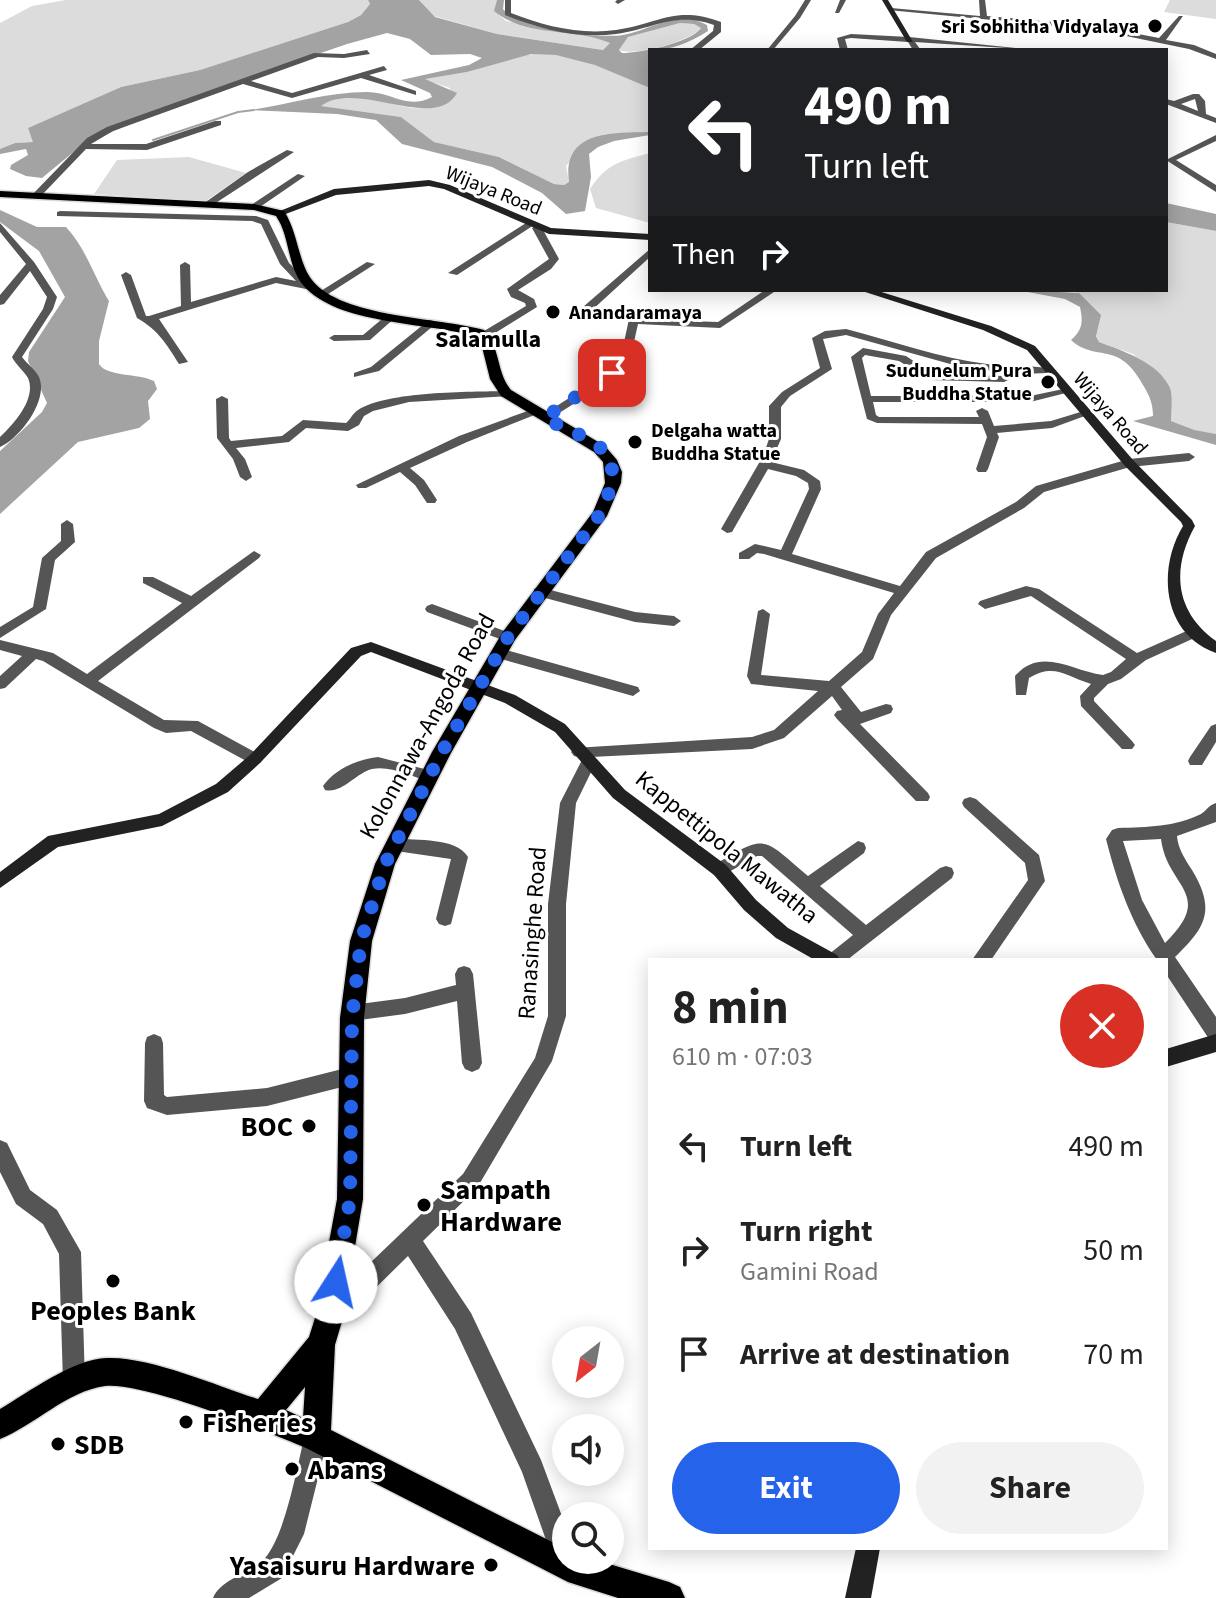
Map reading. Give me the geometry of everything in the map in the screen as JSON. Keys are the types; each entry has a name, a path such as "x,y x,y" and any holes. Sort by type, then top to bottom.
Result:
{"main road":[{"path":"0,194 254,207 280,213 291,231 305,280 314,290 348,305 471,330 483,336 492,352 497,382 506,394"},
{"name":"Kolonnawa-Angoda Road","path":"316,1438 325,1331 350,1199 352,1013 361,941 385,864 430,776 503,645 539,592 601,513 609,495 614,468 601,448 538,415 506,394"},
{"name":"Kolonnawa-Angoda Road","path":"263,1415 325,1331"},
{"path":"0,1425 74,1382 106,1372 151,1379 263,1415 316,1438 552,1559"},
{"path":"591,1574 669,1598"}],"street":[{"path":"508,0 507,14 567,30 609,33 682,15 701,17 718,24 717,32 697,48"},
{"path":"771,48 798,17 808,0"},
{"path":"837,12 843,0"},
{"path":"885,0 912,44"},
{"path":"844,48 841,38 851,36 912,44 979,47 979,16 983,0"},
{"path":"891,10 1008,19 1035,26 1162,40 1216,57"},
{"path":"1162,40 1181,17"},
{"path":"1008,19 1009,30"},
{"path":"36,196 85,146 110,129 317,55 344,56 367,52"},
{"path":"245,82 292,96 384,68"},
{"path":"358,74 413,93"},
{"path":"1169,104 1196,96 1201,101 1202,114"},
{"path":"1169,104 1216,121"},
{"path":"85,146 147,147 218,123"},
{"path":"1216,138 1170,160 1216,189"},
{"path":"208,204 290,152"},
{"path":"254,207 301,176"},
{"name":"Wijaya Road","path":"280,213 326,194 429,183 447,187 533,226 558,232 648,237"},
{"path":"60,214 253,218 265,222 285,264 314,290"},
{"path":"0,226 31,264 52,301 17,357 33,376 34,392 18,429 0,443"},
{"path":"453,273 533,226 554,259 547,267 512,289 515,295 530,301 532,307 483,336"},
{"path":"587,309 648,254"},
{"path":"0,302 31,264"},
{"path":"126,275 142,318 152,320 186,306 276,280 314,290 370,264"},
{"path":"185,265 186,306"},
{"path":"362,485 538,415 598,384 625,362 633,321 720,325 769,292"},
{"name":"Wijaya Road","path":"870,292 1013,338 1031,348 1129,463 1189,526 1176,546 1172,564 1174,586 1188,624 1216,648"},
{"path":"334,338 366,338 392,316"},
{"path":"152,320 183,362"},
{"path":"358,375 375,369 433,322"},
{"path":"727,529 775,439 775,406 786,394 826,369 817,338 829,333 846,332 961,364 1019,371 1049,370"},
{"path":"872,338 873,344 856,357 871,417 883,421 1052,424 1087,413"},
{"path":"863,351 902,358 930,377 1005,379"},
{"path":"966,377 993,437 982,469"},
{"path":"866,399 1030,399 1068,391"},
{"path":"226,445 285,439 303,424 348,427 355,423 359,414 369,409 409,399 506,394"},
{"path":"222,399 221,427 226,445 239,459 246,477"},
{"path":"583,757 752,743 779,734 868,655 885,614 931,555 1020,505 1040,489 1129,463 1189,457"},
{"path":"764,464 800,473 814,481 815,489 785,555"},
{"path":"402,467 420,483 431,500"},
{"path":"0,633 39,609 49,558 68,542 67,524"},
{"path":"744,556 755,548 902,591"},
{"path":"88,681 254,555"},
{"path":"148,580 192,602"},
{"path":"985,604 1026,591 1034,592 1136,659"},
{"path":"539,592 635,617 674,621"},
{"path":"432,609 503,645 633,691"},
{"path":"763,614 754,676 756,680 828,691 858,719 886,709"},
{"path":"1021,691 1022,676 1036,666 1050,663 1104,680 1114,678 1136,659 1196,632"},
{"path":"0,645 48,657 159,724 166,727 193,725 255,759"},
{"name":"Kappettipola Mawatha","path":"0,881 54,841 162,820 222,788 255,759 356,652 371,647 510,699 560,728 619,794 720,870 750,905 782,933 829,958"},
{"path":"0,684 32,655"},
{"path":"1104,680 1087,696 1086,702 1127,745"},
{"path":"828,691 922,797"},
{"path":"1196,761 1216,730"},
{"name":"Ranasinghe Road","path":"325,1331 470,1181 543,1061 557,1016 557,904 568,803 583,757"},
{"path":"331,786 357,766 369,762 386,763 430,776"},
{"path":"970,803 1033,860 1037,881 982,958"},
{"path":"1169,832 1171,853 1192,883 1199,904 1194,923 1164,956 1149,936 1124,875 1114,839 1118,835 1169,832 1210,817 1216,809"},
{"path":"395,845 453,851 460,857 445,919"},
{"path":"720,870 761,848 866,936"},
{"path":"808,886 858,848"},
{"path":"836,958 946,873"},
{"path":"1168,962 1216,1033"},
{"path":"352,1013 405,1006 464,982 472,1063"},
{"path":"154,1043 154,1101 167,1106 267,1097 350,1076"},
{"path":"1168,1057 1216,1043"},
{"path":"0,1150 23,1197 50,1217 70,1252 74,1382"},
{"path":"410,1241 463,1321 533,1468 552,1522"},
{"path":"226,1598 273,1569 292,1534 316,1438"},
{"path":"858,1598 868,1550"}],"shaded area":[{"path":"66,0 368,0 370,4 361,15 348,22 200,70 121,87 28,128 34,142 15,143 0,149 0,23 32,6"},
{"path":"368,0 419,0 435,17 497,34 603,50 610,43 581,35 535,29 507,19 494,11 497,0 504,0 503,9 525,22 578,34 623,35 686,19 707,25 708,31 670,48 654,48 676,43 701,28 680,23 628,37 619,50 622,53 648,49 648,87 595,65 556,55 531,54 467,72 425,79 457,93 446,104 432,108 354,98 336,99 321,106 401,117 434,142 499,157 554,184 564,185 569,182 573,152 582,144 606,135 648,132 648,135 614,141 589,154 591,177 585,211 566,214 542,193 492,167 402,144 376,120 337,114 251,110 323,96 367,92 407,101 423,101 432,97 430,93 401,80 469,65 482,58 470,54 431,55 410,39 387,33 184,100 82,145 42,178 26,176 10,169 11,165 28,155 26,149 0,154 0,149 15,143 33,142 28,128 121,87 200,70 348,22 361,15 370,4"},
{"path":"419,0 497,0 495,11 506,21 597,37 610,43 603,50 497,34 434,16"},
{"path":"1170,0 1216,0 1216,19 1164,12"},
{"path":"680,23 701,28 686,38 662,46 626,52 619,50 628,37"},
{"path":"540,54 573,58 605,68 648,87 648,132 590,139 566,166 569,182 564,185 554,184 499,157 434,142 401,117 320,106 341,96 364,97 412,108 443,105 450,88 423,79 467,72 524,55"},
{"path":"648,154 648,222 596,208 590,189 609,168"},
{"path":"189,157 246,173 206,201 94,194 117,160"},
{"path":"1168,203 1216,214 1216,231 1168,222"},
{"path":"0,210 37,227 66,227 85,254 109,301 99,341 99,364 109,371 154,381 157,389 148,401 150,419 139,428 78,442 0,514 0,451 42,412 47,403 28,361 29,352 65,297 39,251 0,222"},
{"path":"1168,222 1216,231 1216,434 1194,431 1171,421 1170,389 1133,354 1099,342 1079,293 1075,292 1168,292"},
{"path":"1028,292 1079,293 1101,315 1096,336 1099,342 1149,364 1157,371 1170,388 1171,421 1216,434 1216,445 1133,421 1153,416 1148,393 1123,360 1089,350 1071,340 1078,333 1082,317 1080,307 1065,299"}],"waterway":[{"path":"153,140 238,112 254,110"}],"place":[{"name":"Sri Sobhitha Vidyalaya","path":"1155,26"},
{"name":"Anandaramaya","path":"553,312"},
{"name":"Sudunelum Pura Buddha Statue","path":"1048,382"},
{"name":"Delgaha watta Buddha Statue","path":"635,442"},
{"name":"BOC","path":"309,1126"},
{"name":"Sampath Hardware","path":"424,1205"},
{"name":"Peoples Bank","path":"113,1281"},
{"name":"Fisheries","path":"186,1422"},
{"name":"SDB","path":"58,1444"},
{"name":"Abans","path":"292,1469"},
{"name":"Yasaisuru Hardware","path":"491,1565"}],"district":[{"name":"Salamulla","path":"488,339"}],"route":[{"path":"336,1282 350,1199 352,1018 361,941 385,864 478,687 533,601 601,513 609,495 614,468 606,453 595,444 544,418 612,373"}]}
